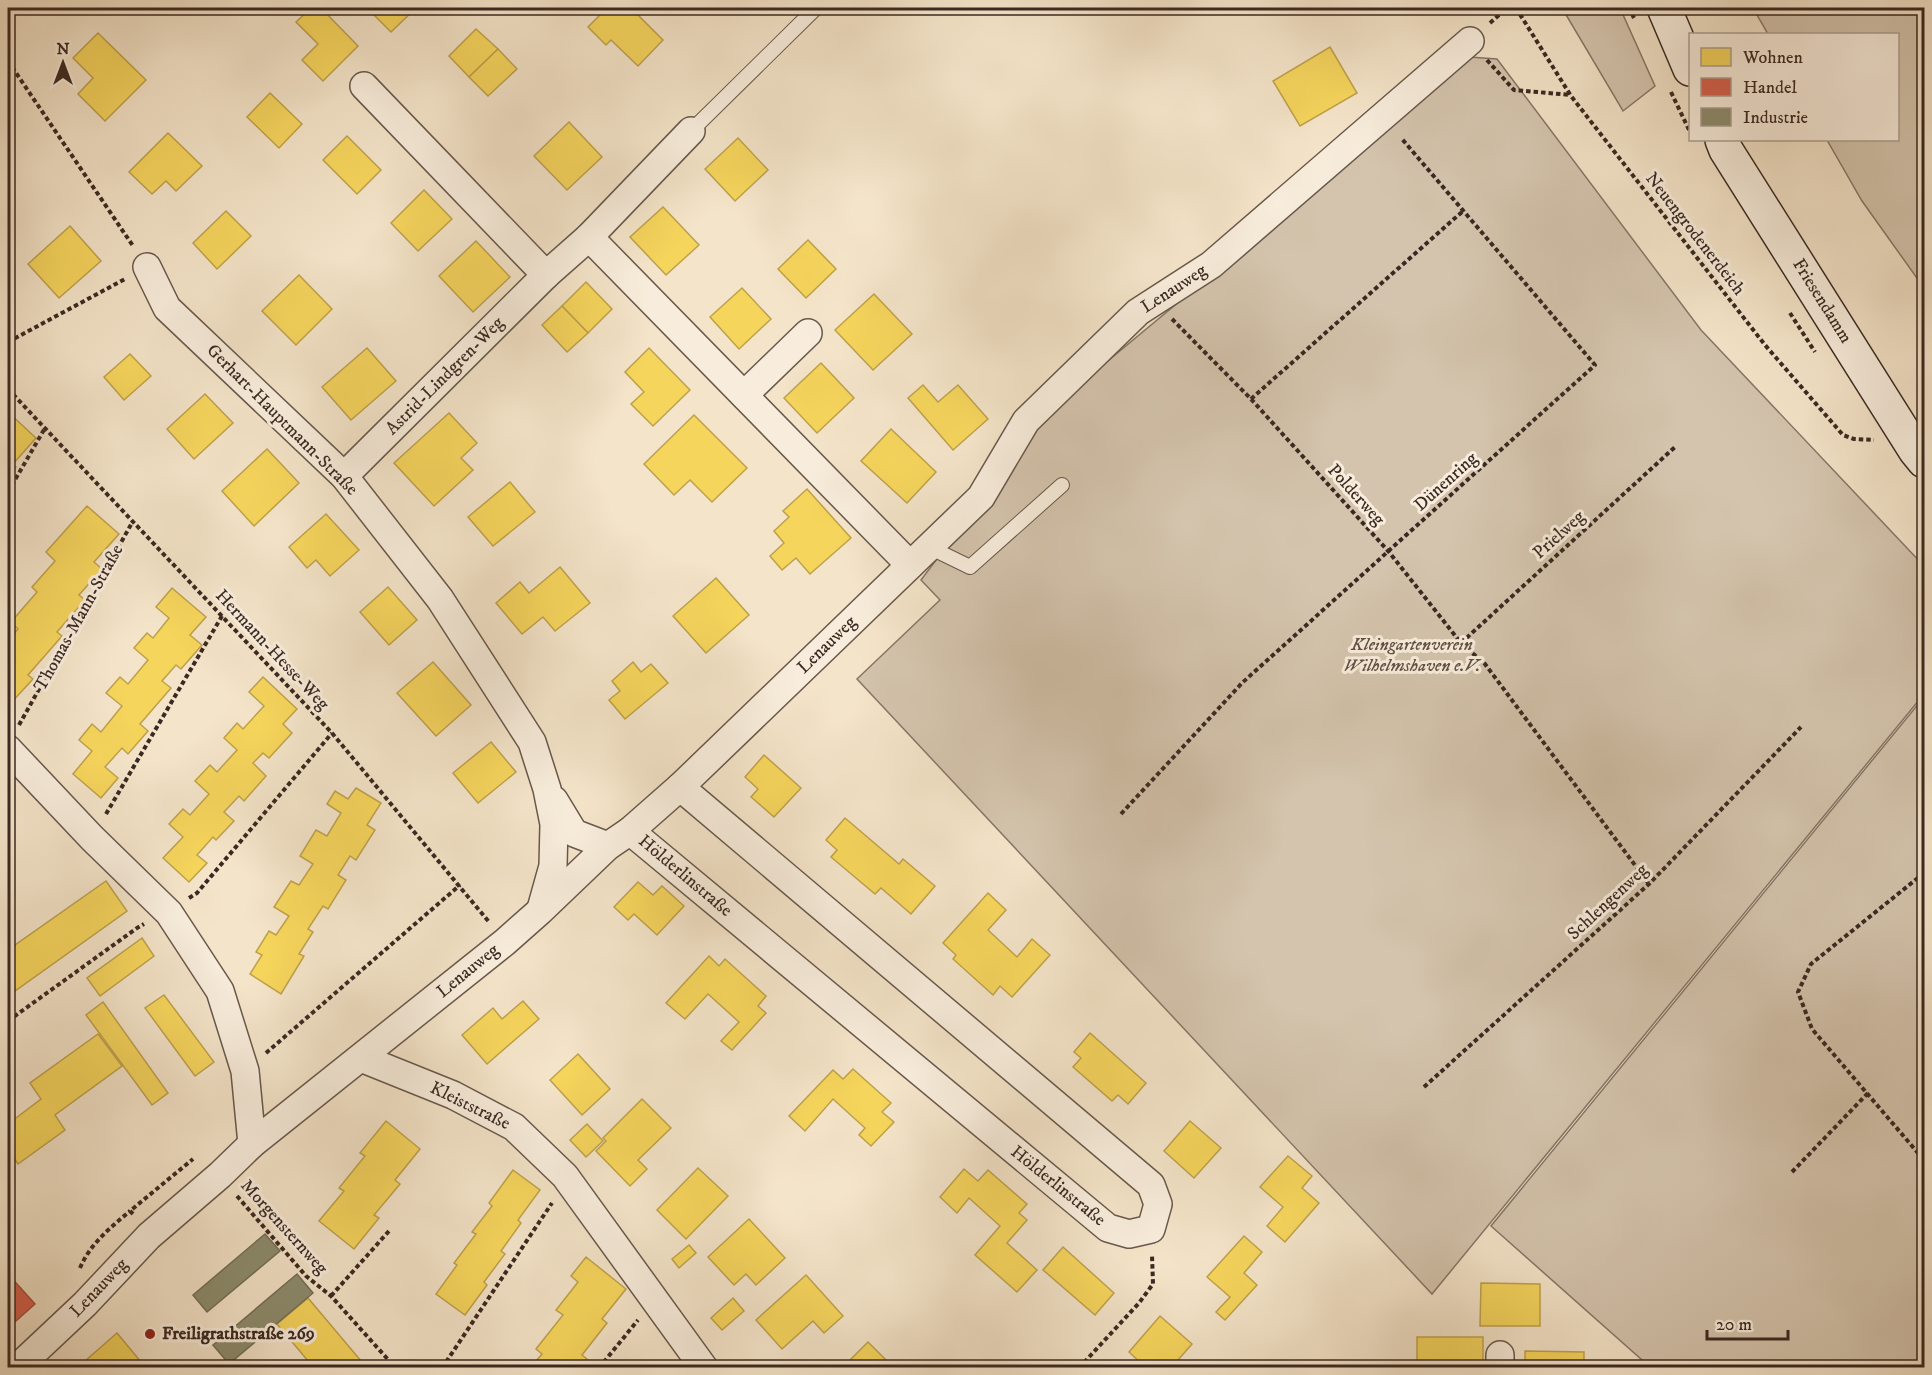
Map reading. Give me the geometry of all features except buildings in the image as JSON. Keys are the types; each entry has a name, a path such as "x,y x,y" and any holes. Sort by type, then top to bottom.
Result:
{"main road":[{"path":"1664,8 1689,67"},
{"name":"Friesendamm","path":"1723,141 1924,461"}],"street":[{"name":"Lenauweg","path":"16,1368 85,1304 149,1236 220,1175 252,1144 505,942 608,846 630,831 680,787 981,497 1026,421 1138,312 1211,265 1470,41"},
{"path":"363,86 546,275"},
{"name":"Astrid-Lindgren-Weg","path":"344,476 546,275 589,237 692,131"},
{"path":"589,237 744,395 920,556"},
{"name":"Gerhart-Hauptmann-Straße","path":"147,267 167,308 344,476 441,599 532,742 547,789 554,824 553,866 540,911"},
{"path":"744,395 808,333"},
{"path":"12,739 92,838 169,913 220,991 245,1071 252,1144"},
{"path":"680,787 1151,1185 1158,1204 1152,1229"},
{"name":"Gerhart-Hauptmann-Straße","path":"547,789 574,833 608,846"},
{"name":"Hölderlinstraße","path":"630,831 1108,1228 1129,1234 1152,1229"},
{"name":"Kleiststraße","path":"361,1058 453,1095 514,1127 565,1176 704,1368"}],"lane":[{"path":"692,131 816,8"},
{"path":"920,556 970,567 1062,485"}],"path":[{"name":"Neuengrodenerdeich","path":"1516,8 1571,96 1765,345 1833,426 1843,435 1854,439 1881,441"},
{"path":"1470,41 1514,90 1571,96"},
{"path":"8,61 147,267 8,342"},
{"name":"Dünenring","path":"1121,814 1242,683 1595,365 1402,139"},
{"path":"1251,399 1463,211"},
{"name":"Polderweg","path":"1170,317 1251,399 1389,552 1461,643 1485,664 1649,884"},
{"name":"Hermann-Hesse-Weg","path":"8,388 332,733 505,942"},
{"path":"8,492 45,428"},
{"name":"Prielweg","path":"1461,643 1675,447"},
{"name":"Thomas-Mann-Straße","path":"12,739 133,521"},
{"path":"92,838 222,616"},
{"name":"Schlengenweg","path":"1424,1088 1649,884 1801,727"},
{"path":"8,1021 137,928 169,913 197,893 332,733"},
{"path":"1924,873 1811,964 1798,992 1812,1029 1924,1160"},
{"path":"245,1071 460,885"},
{"path":"1792,1172 1868,1093"},
{"name":"Morgensternweg","path":"220,1175 306,1276 331,1296 392,1364 402,1368"},
{"path":"442,1368 554,1201 565,1176"},
{"path":"1079,1368 1139,1303 1153,1284 1152,1229"},
{"name":"Morgensternweg","path":"331,1296 389,1231"},
{"path":"599,1368 655,1298"}],"green space":[{"path":"1562,8 1620,8 1655,86 1623,111"},
{"path":"1753,8 1924,8 1924,288 1862,201 1828,141 1899,141 1899,33 1767,33"},
{"name":"Kleingartenverein Wilhelmshaven e.V.","path":"1469,57 1497,59 1701,330 1924,566 1924,694 1432,1294 857,679 940,600 921,580 1050,409"},
{"path":"1924,697 1924,1367 1650,1367 1491,1226"}],"place":[{"name":"Freiligrathstraße 269","path":"150,1334"}]}
